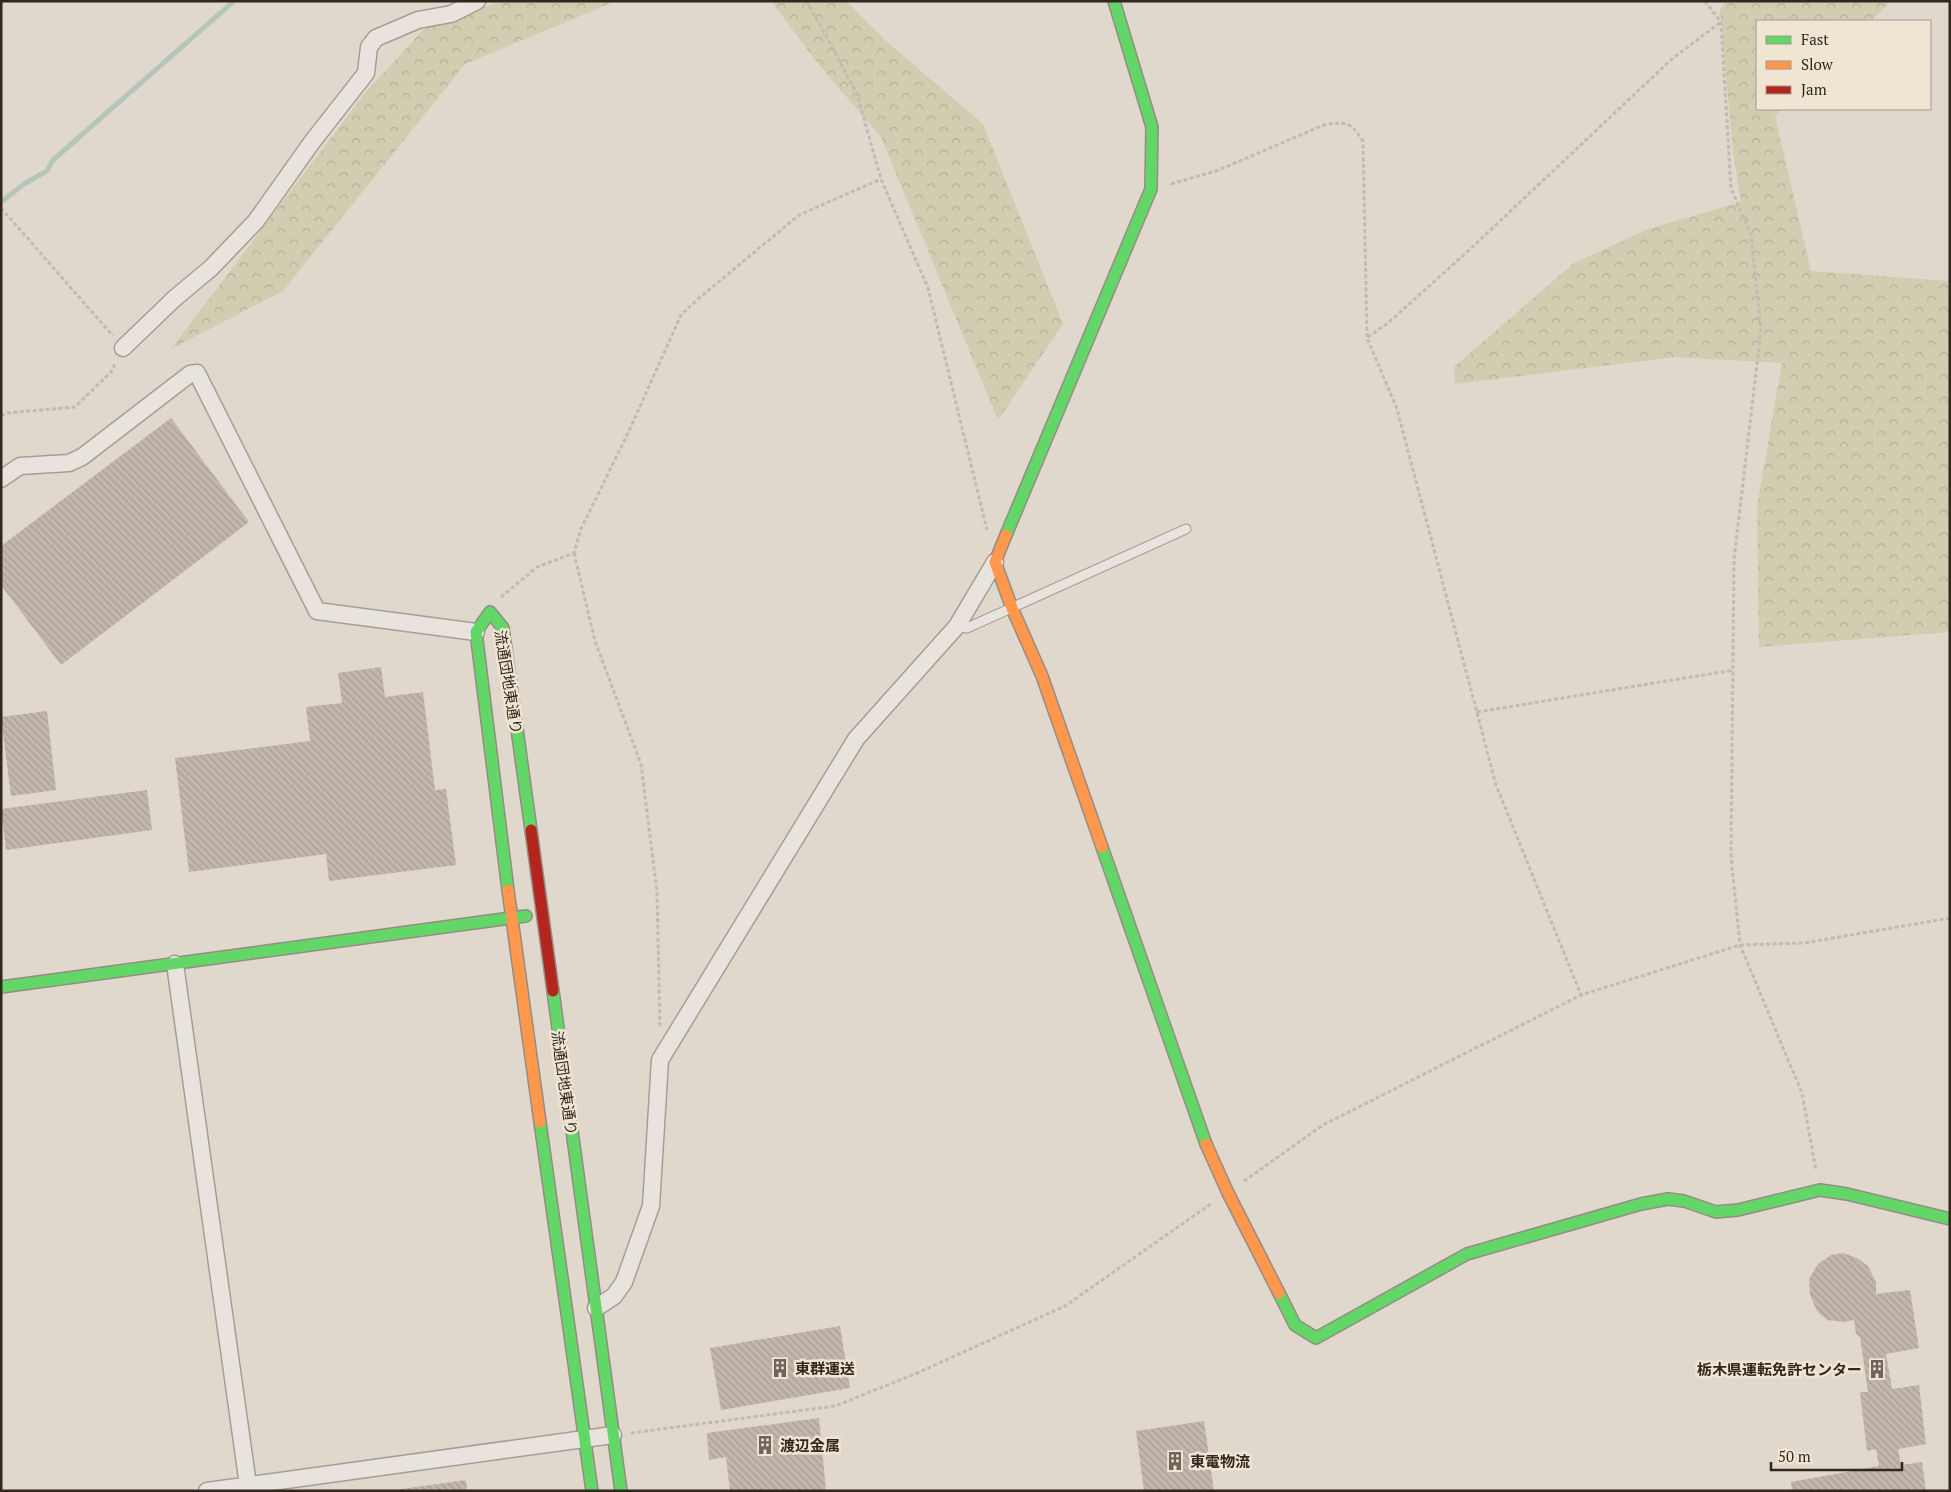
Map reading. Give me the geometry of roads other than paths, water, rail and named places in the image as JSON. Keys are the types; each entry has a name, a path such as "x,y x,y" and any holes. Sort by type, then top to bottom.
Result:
{"street":[{"path":"123,348 175,298 211,268 256,220 312,142 366,73 370,47 376,38 418,20 451,14 476,1"},
{"path":"596,1308 614,1296 624,1282 651,1206 660,1060 856,739 957,626 995,562 1151,189 1152,127 1114,1"},
{"path":"1,479 20,466 69,463 82,457 190,374 197,373 318,611 476,632"},
{"path":"995,562 1012,608 1042,676 1201,1130 1228,1193 1295,1325 1316,1338 1467,1254 1641,1204 1676,1200 1716,1212 1738,1210 1820,1190 1846,1194 1950,1219"},
{"name":"流通団地東通り","path":"592,1491 512,918 476,632 490,612 503,628 621,1491"},
{"path":"1,987 542,914"},
{"path":"175,964 248,1485"},
{"path":"207,1491 613,1435"}],"lane":[{"path":"957,626 966,628 1186,529"}],"waterway":[{"path":"1,202 24,184 47,171 53,160 234,1"}],"place":[{"name":"東群運送","path":"780,1368"},
{"name":"栃木県運転免許センター","path":"1877,1369"},
{"name":"渡辺金属","path":"765,1445"},
{"name":"東電物流","path":"1175,1461"}]}
